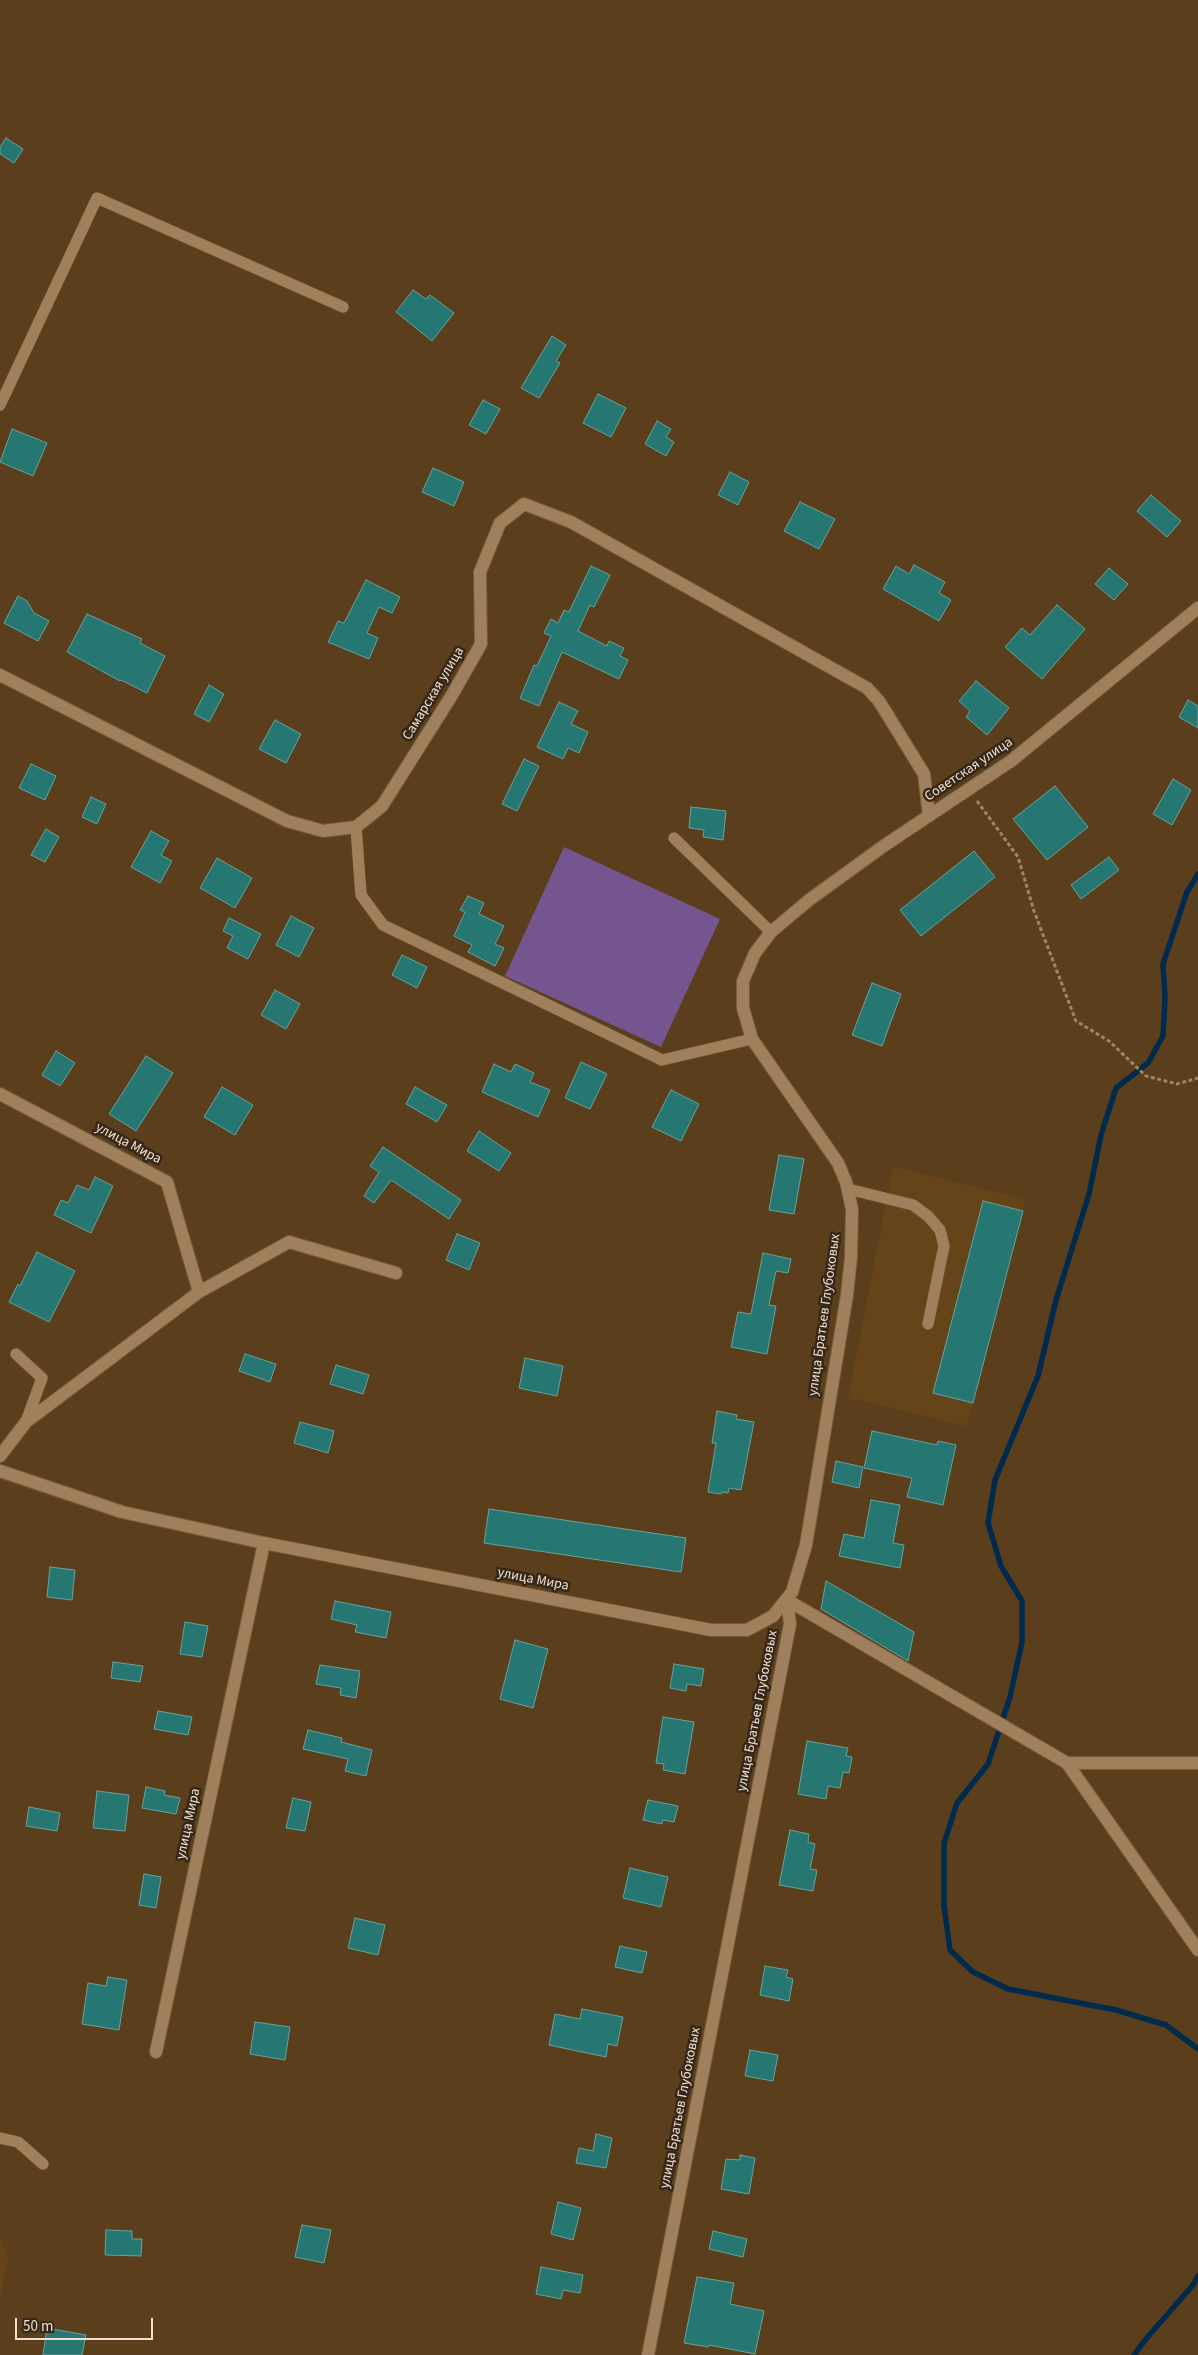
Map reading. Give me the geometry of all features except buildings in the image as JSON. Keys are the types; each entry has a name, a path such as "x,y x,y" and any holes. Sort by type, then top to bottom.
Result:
{"street":[{"name":"Самарская улица","path":"356,827 382,806 452,695 481,644 480,572 500,523 524,504 571,522 867,688 879,701 924,774 930,816"},
{"name":"Советская улица","path":"755,953 771,932 809,900 1046,735 1198,608"},
{"path":"0,675 287,821 323,831 356,827"},
{"name":"улица Братьев Глубоковых","path":"648,2355 790,1624 787,1600 792,1592 806,1545 846,1295 853,1230 852,1209 848,1189 838,1163 752,1039 743,1008 743,981 755,953"},
{"name":"улица Мира","path":"0,1094 167,1182 199,1292"},
{"path":"0,1456 26,1422 199,1292 289,1242 396,1273"},
{"name":"улица Мира","path":"0,1471 122,1512 264,1543 711,1630 747,1630 774,1616 787,1600"},
{"name":"улица Мира","path":"156,2052 264,1543"},
{"path":"787,1600 1068,1762 1198,1950"},
{"path":"1068,1762 1198,1763"}],"lane":[{"path":"0,406 97,198 343,307"},
{"path":"356,827 361,895 383,925 662,1060 752,1039"},
{"path":"674,838 771,932"},
{"path":"848,1189 913,1205 928,1216 940,1230 944,1246 928,1324"},
{"path":"16,1354 42,1378 26,1422"},
{"path":"0,2138 18,2142 43,2164"}],"path":[{"path":"969,789 1018,857 1034,912 1076,1022 1110,1042 1146,1076 1177,1084 1198,1078"}],"shaded area":[{"path":"564,847 720,919 661,1047 505,976"},
{"path":"893,1166 1025,1200 967,1426 848,1398"},
{"path":"0,2236 8,2259 0,2297"}],"waterway":[{"path":"1198,874 1187,892 1163,964 1165,998 1163,1036 1148,1063 1116,1088 1101,1135 1089,1194 1056,1300 1038,1376 995,1480 988,1523 1001,1566 1022,1601 1022,1642 1010,1697 988,1764 957,1803 944,1843 944,1906 950,1950 973,1972 1008,1989 1116,2010 1166,2025 1198,2049"},
{"path":"1134,2355 1193,2285 1198,2276"}]}
